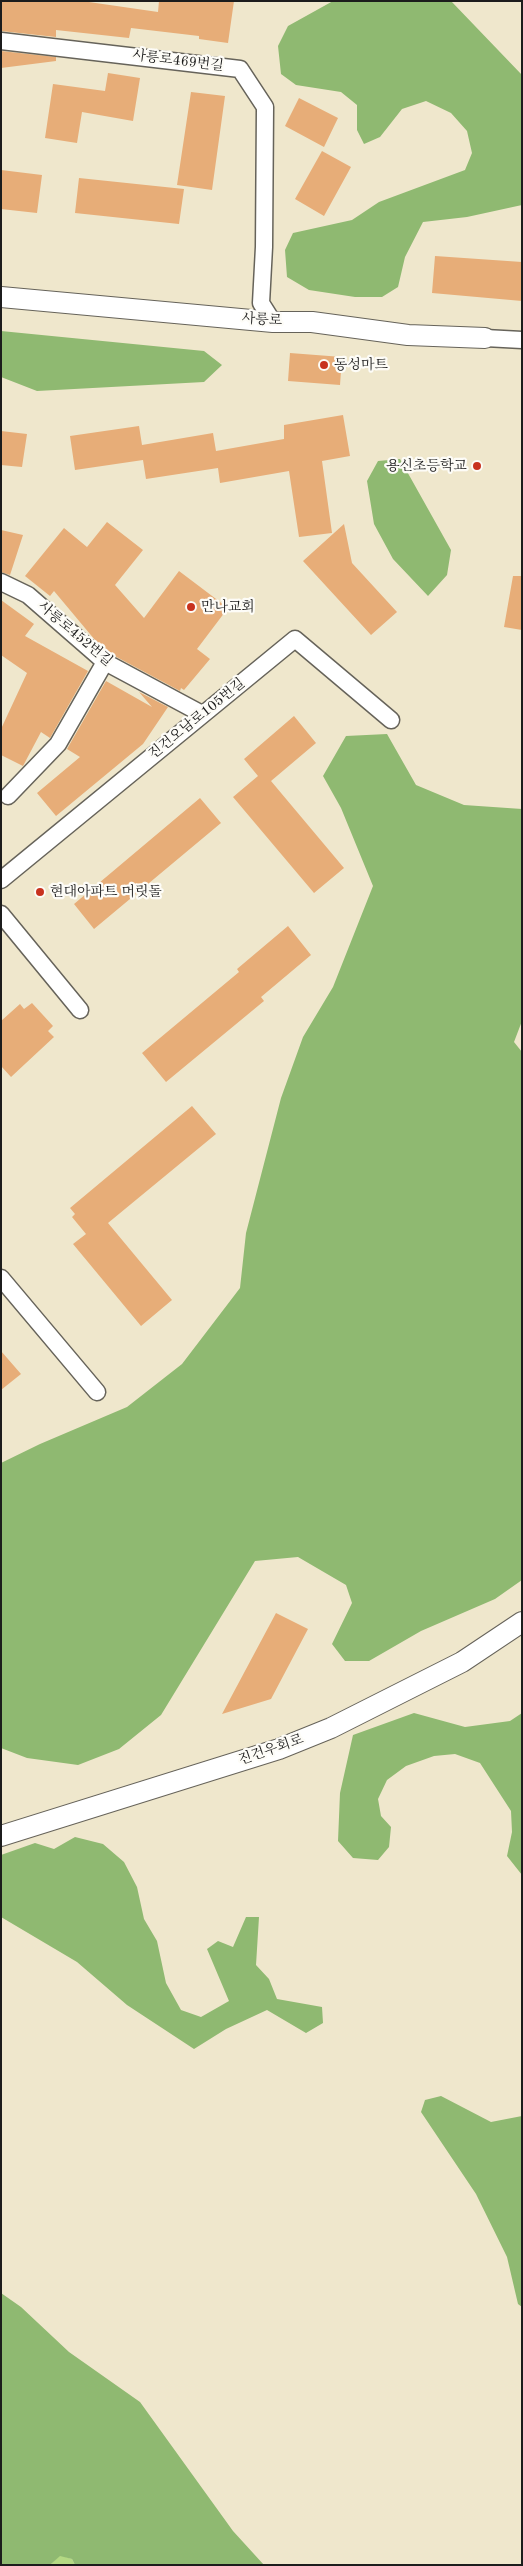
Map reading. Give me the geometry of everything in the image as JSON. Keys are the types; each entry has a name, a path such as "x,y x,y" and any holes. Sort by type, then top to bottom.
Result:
{"street":[{"name":"사릉로469번길","path":"1,41 240,69 265,107 264,248 261,303 273,322"},
{"name":"사릉로","path":"1,296 273,322 312,322 408,335 522,340"},
{"name":"사릉로452번길","path":"1,582 28,594 105,662 202,714"},
{"name":"진건오남로105번길","path":"1,880 295,638 391,720"},
{"path":"8,796 58,744 105,662"},
{"path":"1,914 80,1010"},
{"path":"1,1278 97,1392"},
{"name":"진건우회로","path":"1,1836 279,1749 332,1728 462,1662 522,1622"}],"green space":[{"path":"333,1 451,1 522,75 522,205 467,217 423,222 405,257 398,287 382,297 355,297 309,290 287,277 285,250 293,233 352,220 379,202 465,170 472,153 467,131 451,113 426,101 402,109 380,137 364,144 357,130 357,105 341,92 296,85 281,74 278,46 288,26"},
{"path":"1,331 204,351 222,365 204,382 37,391 1,377"},
{"path":"400,459 451,550 447,575 428,596 393,559 374,524 367,481 378,461"},
{"path":"387,734 416,785 464,805 522,809 522,1021 514,1042 522,1052 522,1580 495,1599 421,1631 369,1661 345,1661 332,1644 352,1603 346,1585 298,1557 255,1561 161,1715 119,1749 78,1765 27,1758 1,1748 1,1463 40,1444 127,1407 182,1364 240,1288 246,1233 281,1098 303,1037 333,987 373,886 341,808 323,776 346,736"},
{"path":"414,1713 465,1727 510,1721 522,1713 522,1875 507,1856 512,1832 511,1811 480,1763 455,1754 434,1756 406,1766 387,1780 378,1799 381,1816 391,1827 389,1847 378,1860 353,1858 338,1841 340,1793 353,1735"},
{"path":"75,1837 103,1844 124,1862 137,1887 144,1919 157,1941 166,1983 181,2010 201,2017 229,2001 207,1949 218,1941 233,1947 246,1917 259,1917 256,1965 269,1979 277,1999 322,2007 323,2023 306,2033 267,2010 226,2029 194,2049 127,2005 77,1962 1,1917 1,1855 35,1843 54,1849"},
{"path":"441,2096 491,2122 522,2116 522,2307 518,2304 507,2257 476,2194 421,2112 425,2100"},
{"path":"1,2293 21,2307 69,2352 140,2402 233,2531 264,2565 75,2565 72,2559 60,2556 50,2565 1,2565"},
{"path":"60,2555 72,2559 75,2565 50,2565"}],"building":[{"path":"1,1 82,1 158,12 159,1 234,1 228,43 199,39 199,36 131,28 129,38 56,30 56,37 1,31"},
{"path":"1,51 56,57 56,61 1,68"},
{"path":"108,73 140,78 133,121 82,112 77,143 45,138 53,84 105,91"},
{"path":"191,92 225,96 212,190 177,185"},
{"path":"299,98 338,118 324,147 285,126"},
{"path":"322,151 351,167 324,216 295,199"},
{"path":"1,170 42,175 37,213 1,209"},
{"path":"79,178 184,189 179,224 75,213"},
{"path":"435,256 522,262 522,301 432,293"},
{"path":"290,353 342,357 340,385 288,381"},
{"path":"343,415 350,456 322,461 332,533 299,537 289,471 220,483 218,468 146,479 143,460 75,470 70,436 139,426 142,445 213,433 216,451 284,439 284,425"},
{"path":"1,431 27,434 22,467 1,465"},
{"path":"107,522 143,550 115,585 144,618 179,571 228,608 197,649 210,659 184,690 181,688 180,691 111,654 95,640 54,591 50,596 25,576 64,528 87,547"},
{"path":"344,524 352,563 397,612 371,635 303,561"},
{"path":"1,530 23,535 10,575 1,572"},
{"path":"513,576 522,576 522,630 504,627"},
{"path":"1,600 34,624 25,636 88,671 50,738 41,732 23,766 1,755 1,729 27,673 1,655"},
{"path":"106,681 152,707 139,692 168,707 143,744 56,816 37,793 80,757 67,749"},
{"path":"294,716 316,743 271,781 344,868 314,893 233,797 258,776 244,759"},
{"path":"200,798 221,823 94,929 74,904"},
{"path":"288,926 311,955 261,997 264,1001 166,1082 142,1053 239,972 237,969"},
{"path":"32,1003 53,1026 48,1031 54,1037 11,1077 1,1066 1,1021 20,1004 24,1009"},
{"path":"192,1106 216,1134 108,1223 172,1300 141,1326 73,1244 86,1234 72,1217 75,1214 70,1208"},
{"path":"1,1351 21,1374 1,1390"},
{"path":"276,1613 308,1629 271,1699 222,1714"}],"place":[{"name":"동성마트","path":"324,365"},
{"name":"용신초등학교","path":"477,466"},
{"name":"만나교회","path":"191,607"},
{"name":"현대아파트 머릿돌","path":"40,892"}]}
